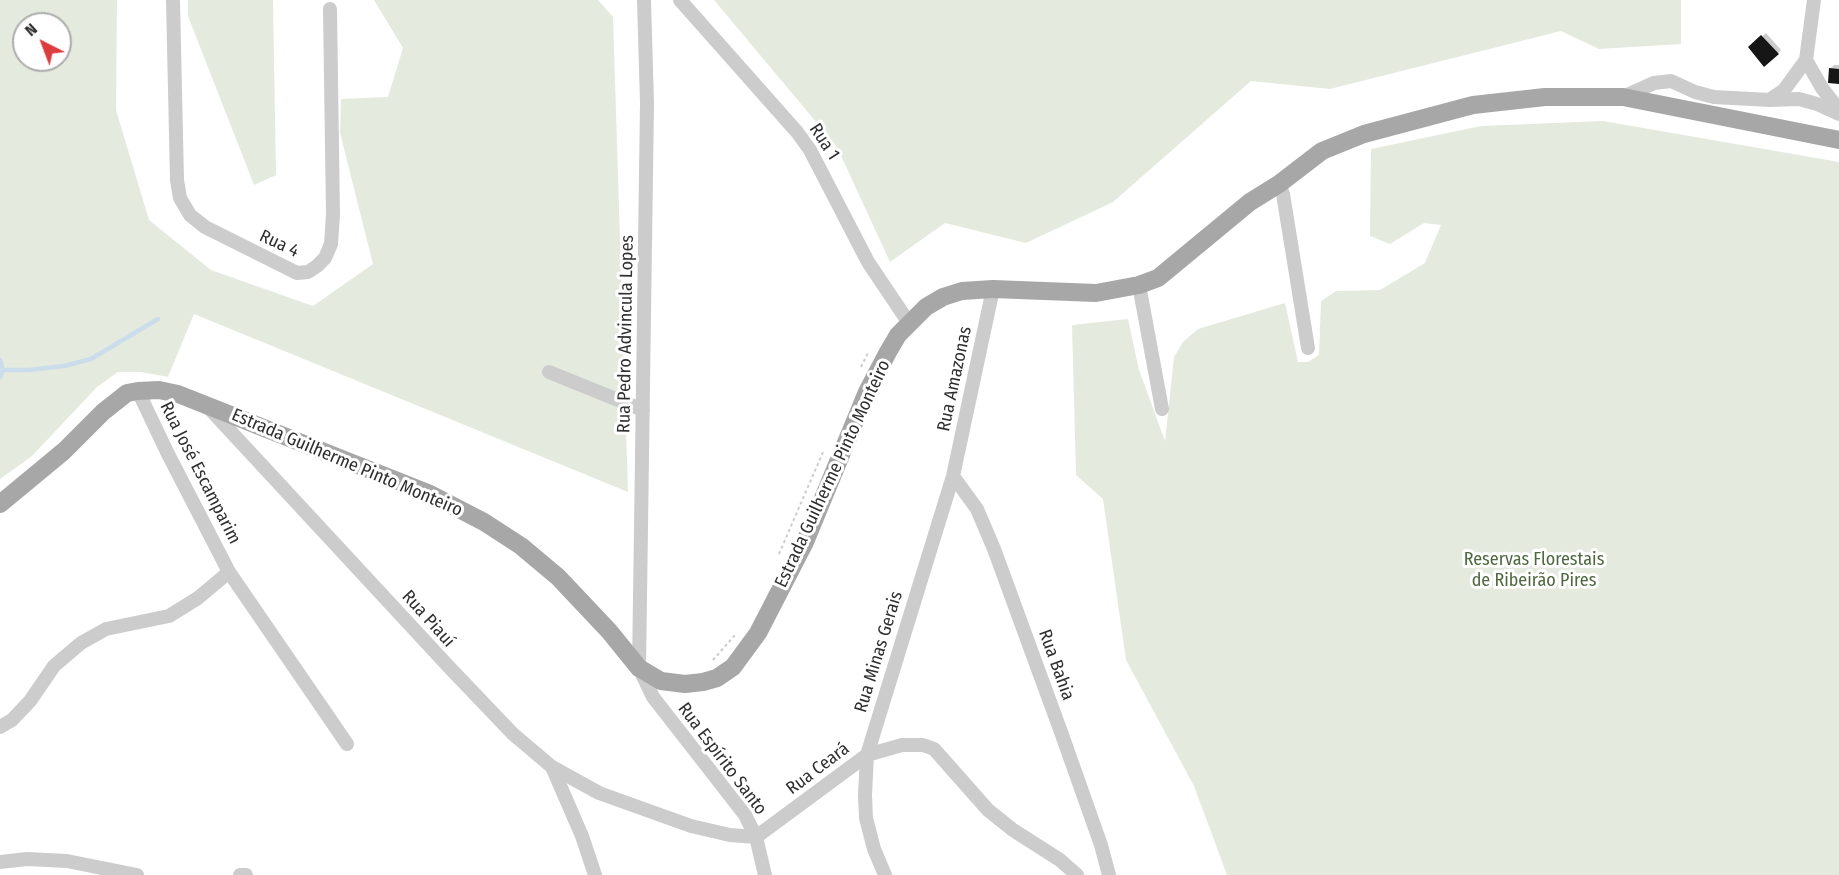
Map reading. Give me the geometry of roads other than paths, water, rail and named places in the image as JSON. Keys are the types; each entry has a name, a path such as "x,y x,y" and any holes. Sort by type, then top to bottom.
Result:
{"main road":[{"name":"Estrada Guilherme Pinto Monteiro","path":"138,391 159,390 204,404 428,493 484,522 521,546 558,577 609,631 639,668 661,681 685,684 717,678 732,667 758,633 805,543 867,392 898,335 926,307 943,297 962,291 993,289 1096,293 1139,285 1158,278 1250,202 1279,184 1322,151 1364,134 1473,105 1545,97 1623,97 1839,140"},
{"path":"0,504 64,451 103,412 127,393 138,391"}],"street":[{"name":"Rua 4","path":"173,0 177,180 180,198 190,215 205,227 297,273 308,272 317,266 325,258 331,244 333,215 330,9"},
{"name":"Rua Pedro Advincula Lopes","path":"639,668 647,104 644,0"},
{"name":"Rua 1","path":"680,0 797,132 810,150 868,262 909,323"},
{"path":"1770,100 1784,90 1806,60 1814,0"},
{"path":"1806,60 1839,112"},
{"name":"Estrada Guilherme Pinto Monteiro","path":"1623,97 1654,83 1671,81 1695,92 1714,97 1770,100 1790,98 1839,112"},
{"path":"1279,184 1283,194 1308,348"},
{"path":"1139,285 1162,409"},
{"name":"Rua Amazonas","path":"953,476 993,289"},
{"path":"549,372 643,410"},
{"name":"Rua José Escamparim","path":"138,391 229,572 347,744"},
{"name":"Rua Piauí","path":"204,404 448,668 513,734 552,767 582,836 595,875"},
{"name":"Rua Minas Gerais","path":"885,875 874,849 866,818 867,755 953,476"},
{"name":"Rua Bahia","path":"953,476 977,509 994,549 1101,845 1108,875"},
{"path":"0,727 12,720 30,701 54,666 81,643 106,629 170,616 198,598 229,572"},
{"name":"Rua Espírito Santo","path":"639,668 653,697 745,815 756,837 765,875"},
{"name":"Rua Ceará","path":"756,837 867,755 913,743 934,749 988,810 1013,830 1060,860 1077,875"},
{"path":"552,767 599,793 691,826 730,835 756,837"},
{"path":"0,862 27,858 67,861 137,875"},
{"path":"240,875 246,875"}],"waterway":[{"path":"0,377 3,370 64,366 91,359 158,319"},
{"path":"0,360 3,370"}],"park label":[{"name":"Reservas Florestais de Ribeirão Pires","path":"1534,570"}]}
